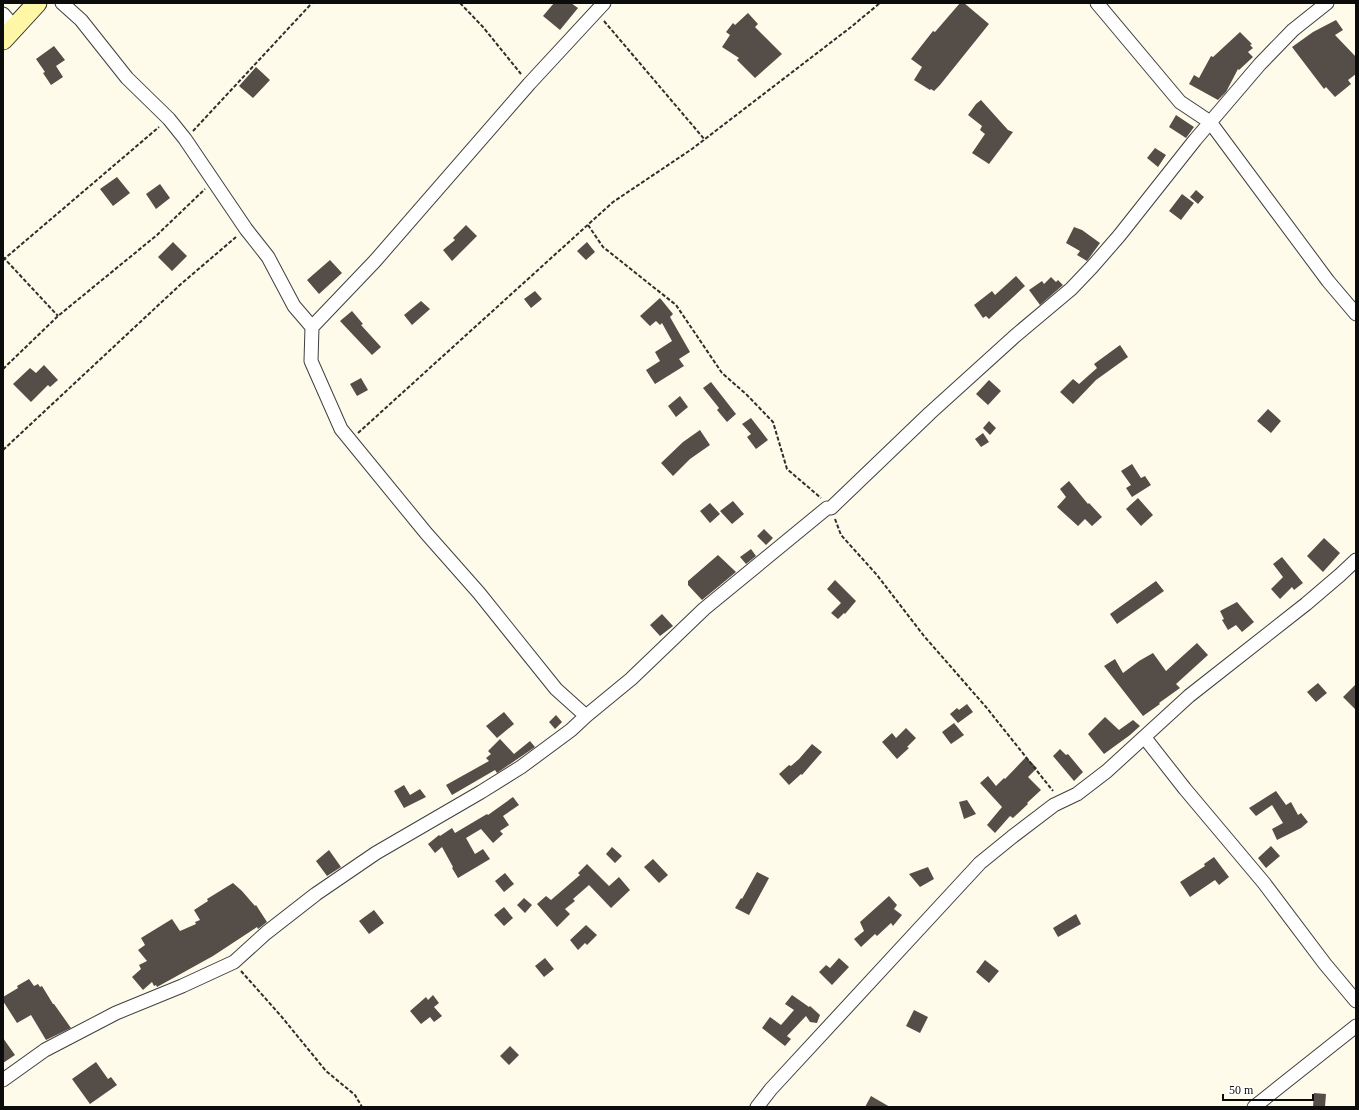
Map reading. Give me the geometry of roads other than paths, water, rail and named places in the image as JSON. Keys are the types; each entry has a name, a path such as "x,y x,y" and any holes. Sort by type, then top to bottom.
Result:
{"main road":[{"path":"9,34 37,3"}],"street":[{"path":"62,3 81,20 128,78 169,119 185,139 246,229 268,257 294,306 312,327"},
{"path":"1097,3 1180,102 1210,122 1328,281 1356,314"},
{"path":"3,1080 45,1050 116,1013 182,986 234,962 266,933 316,894 376,853 482,792 521,767 571,730 631,679 704,609 827,508 831,508 930,413 1015,336 1071,289 1123,231 1142,208 1170,169 1260,64 1293,30 1327,3"},
{"path":"586,716 556,690 479,593 426,533 341,429 311,361 312,327 375,261 529,84 600,7"},
{"path":"3,14 9,34"},
{"path":"757,1107 771,1089 980,863 1054,805 1077,794 1107,772 1189,696 1306,604 1356,560"},
{"path":"1145,738 1185,789 1264,883 1325,964 1356,1002"},
{"path":"1254,1107 1356,1026"}]}
